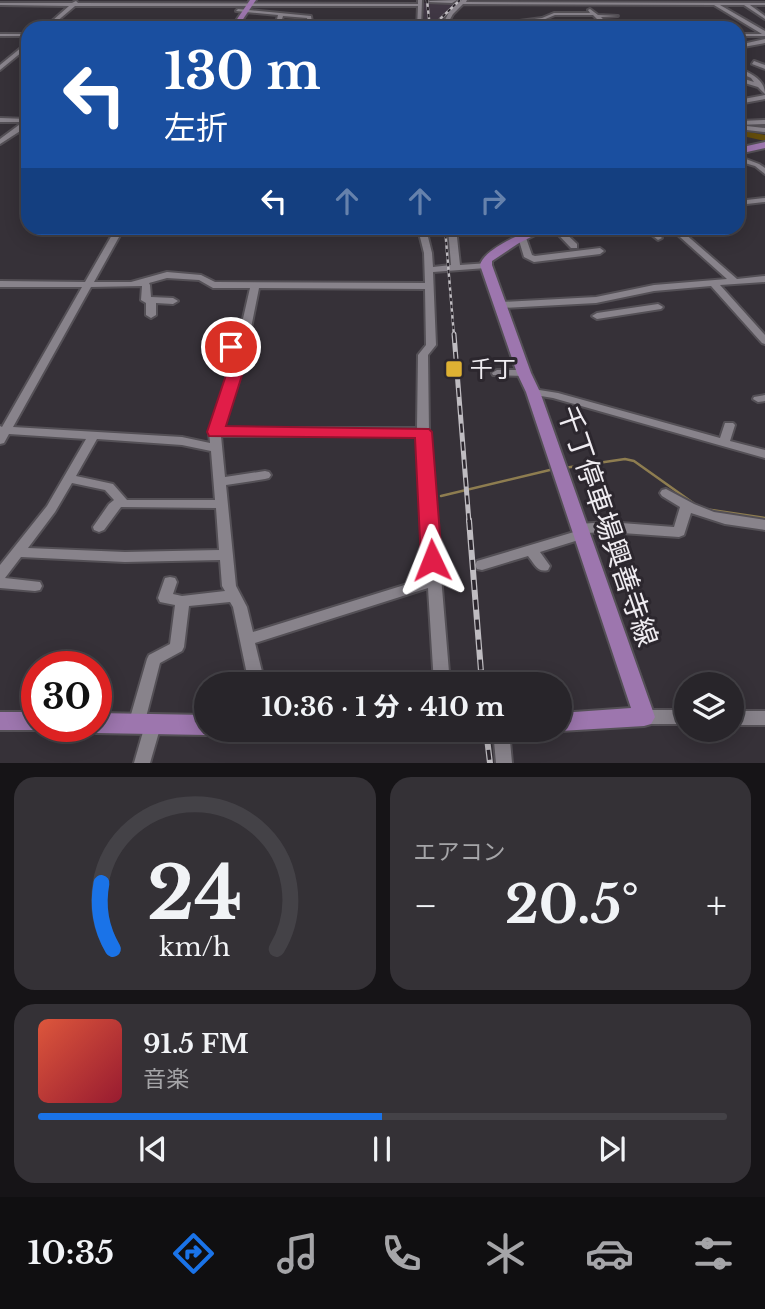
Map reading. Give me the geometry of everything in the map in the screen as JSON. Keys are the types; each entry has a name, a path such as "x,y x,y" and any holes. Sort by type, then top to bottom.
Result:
{"main road":[{"path":"745,149 765,145"},
{"path":"486,265 487,260 527,235"},
{"name":"千丁停車場興善寺線","path":"486,265 533,392 579,532 645,717"},
{"path":"572,721 645,717"},
{"path":"0,720 21,721"},
{"path":"112,724 194,725"}],"street":[{"path":"430,2 451,3 455,0"},
{"path":"572,0 601,21"},
{"path":"707,0 765,34"},
{"path":"447,21 464,1 765,4"},
{"path":"55,21 77,2"},
{"path":"743,2 765,18"},
{"path":"0,4 213,3 309,18"},
{"path":"248,8 306,4 420,3 419,21"},
{"path":"306,4 310,21"},
{"path":"359,13 360,5"},
{"path":"279,21 281,12"},
{"path":"595,14 607,12"},
{"path":"527,21 543,19 554,13 616,16"},
{"path":"756,27 765,27"},
{"path":"745,35 765,34"},
{"path":"0,35 21,35"},
{"path":"756,47 765,41"},
{"path":"745,48 765,47"},
{"path":"0,68 21,50"},
{"path":"754,63 765,67"},
{"path":"745,73 763,86"},
{"path":"745,81 763,86"},
{"path":"745,98 763,86"},
{"path":"0,120 21,122"},
{"path":"745,124 765,122"},
{"path":"0,142 21,126"},
{"path":"745,126 765,130"},
{"path":"745,161 757,165 765,173"},
{"path":"745,202 765,200"},
{"path":"116,235 2,433 182,442 216,448"},
{"path":"423,235 428,270 431,345 424,355 423,432 441,672"},
{"path":"453,235 456,268"},
{"path":"563,235 575,246"},
{"path":"655,235 658,238"},
{"path":"683,235 733,280"},
{"path":"522,237 528,257 534,260 600,251"},
{"path":"428,270 486,265"},
{"path":"0,284 131,285 167,275 201,278 213,285 428,286"},
{"path":"501,305 570,303 673,286 765,279"},
{"path":"712,282 765,341"},
{"path":"142,283 146,285 144,298 173,301"},
{"path":"255,285 245,333 230,349 236,363 235,372 215,432 229,586 248,639 255,672"},
{"path":"673,286 684,296"},
{"path":"614,297 627,311"},
{"path":"151,300 152,315"},
{"path":"597,316 658,307"},
{"path":"497,373 524,373"},
{"path":"533,392 554,395 765,454"},
{"path":"724,442 729,425"},
{"path":"215,432 423,432"},
{"path":"0,575 51,509 93,437"},
{"path":"220,482 265,475"},
{"path":"68,478 109,487 120,502"},
{"path":"666,492 686,507 726,520 765,525"},
{"path":"99,527 113,507 120,502 174,506 221,504"},
{"path":"482,565 579,532 608,527 679,532 686,507"},
{"path":"530,549 542,566"},
{"path":"18,552 71,556 225,555"},
{"path":"248,639 433,581"},
{"path":"170,582 166,598 215,606 234,596"},
{"path":"0,583 35,586"},
{"path":"142,763 154,659 177,647 182,601"},
{"path":"645,717 674,718"},
{"path":"744,718 765,718"},
{"path":"502,742 504,763"}],"shaded area":[{"path":"422,3 459,3 442,21 424,21"}],"waterway":[{"path":"745,134 765,138"},
{"path":"564,468 625,459 634,461 696,505"},
{"path":"441,496 554,469"},
{"path":"705,509 765,518"}],"railway":[{"path":"427,0 429,21"},
{"path":"439,21 460,0"},
{"path":"446,235 454,336"},
{"path":"454,334 469,522"},
{"path":"469,520 481,672"},
{"path":"487,742 490,763"}],"place":[{"name":"千丁","path":"454,369"}],"route":[{"path":"231,347 236,363 235,372 215,432 423,432 432,560"}]}
